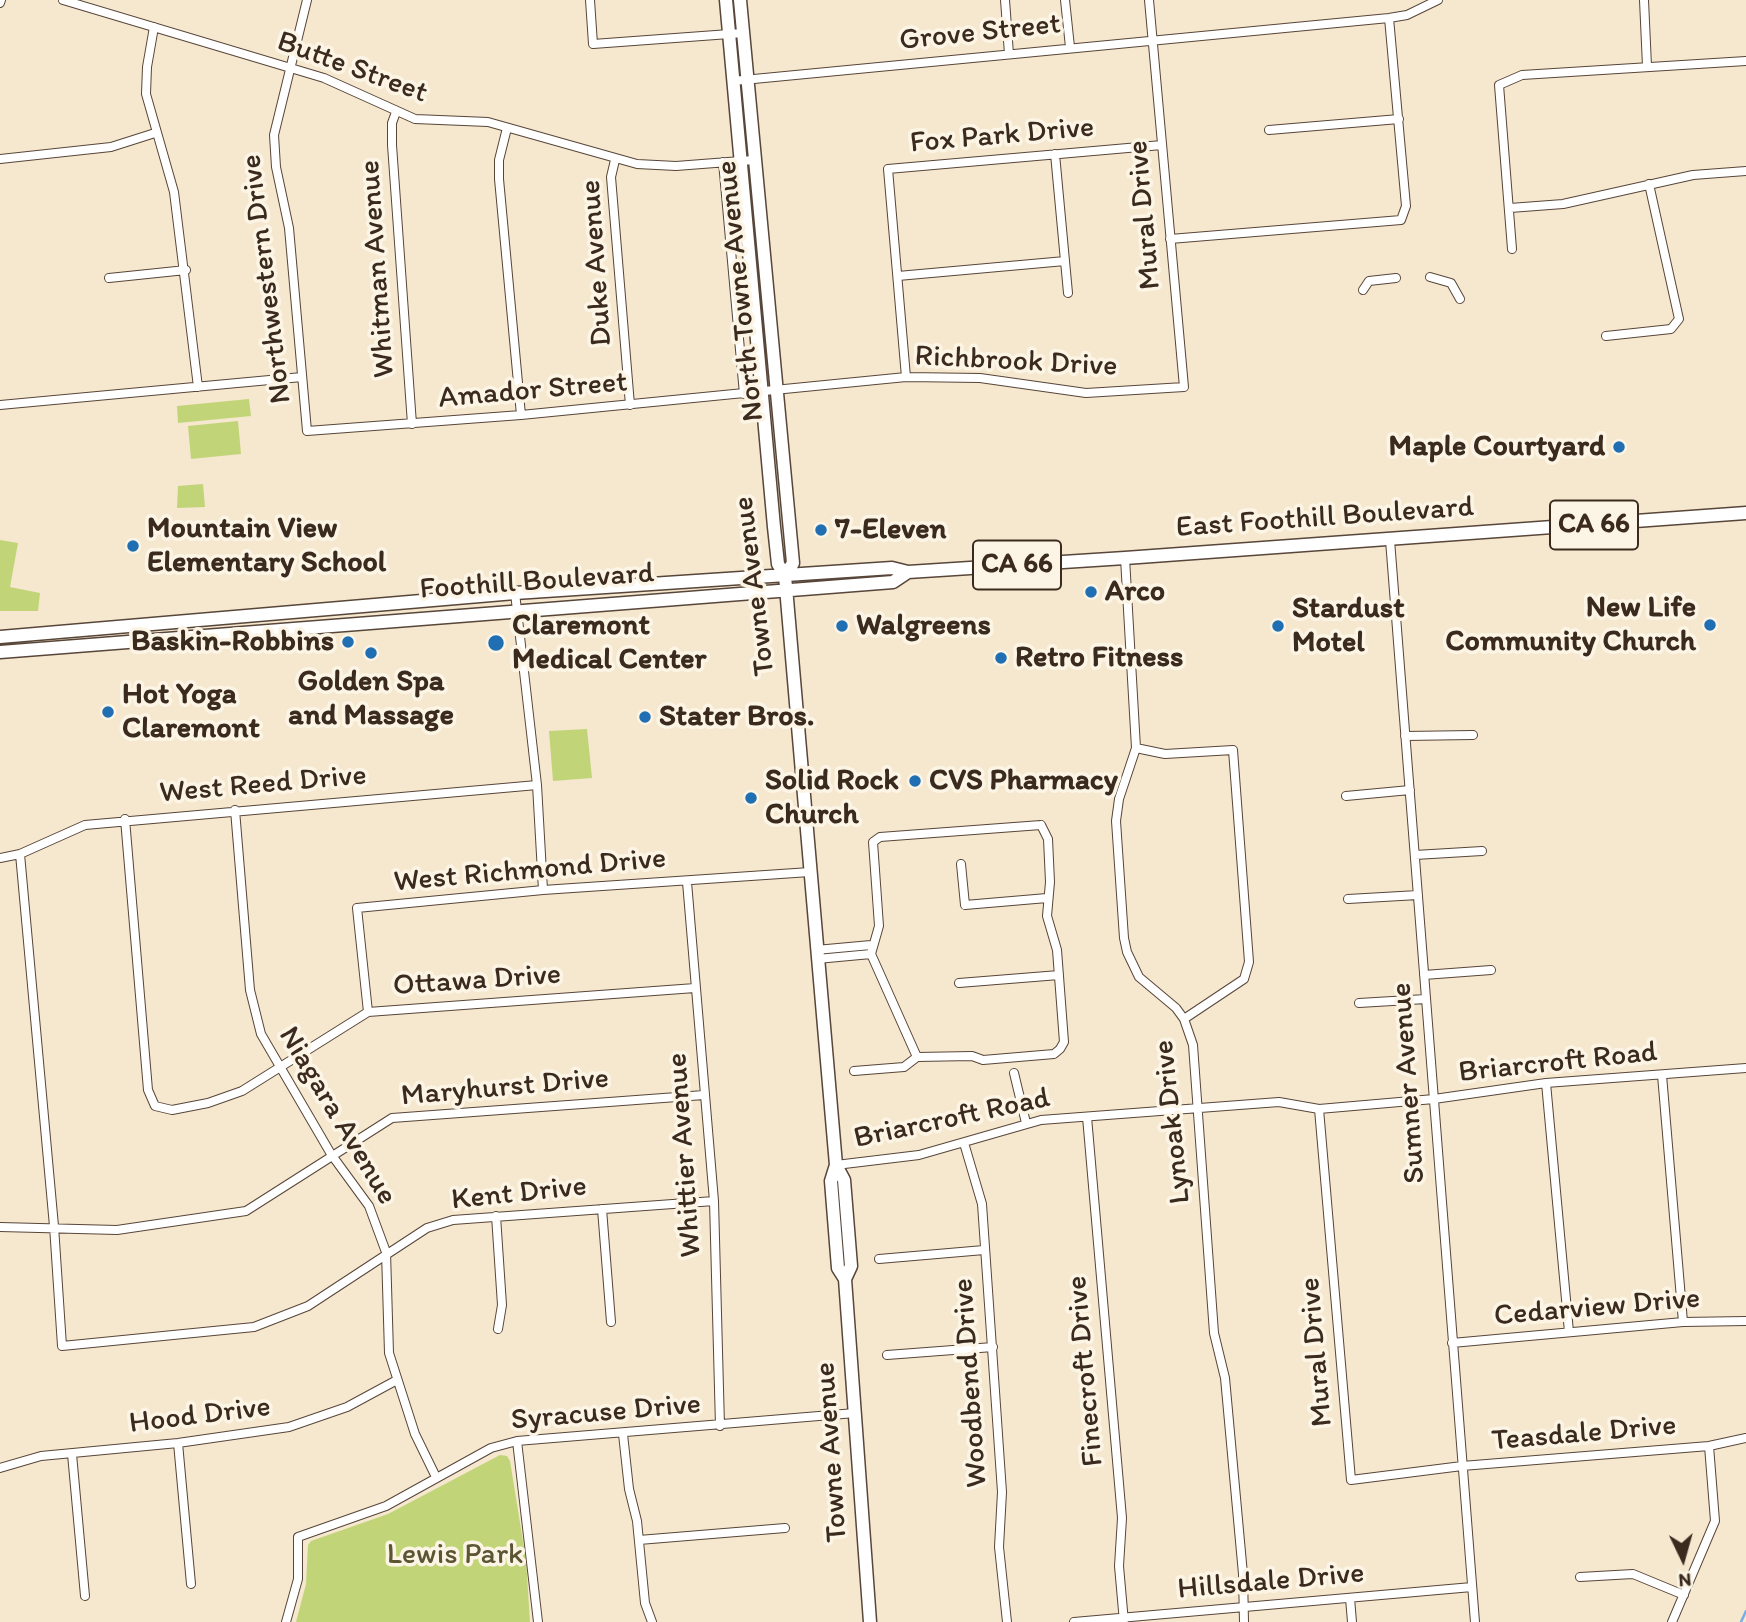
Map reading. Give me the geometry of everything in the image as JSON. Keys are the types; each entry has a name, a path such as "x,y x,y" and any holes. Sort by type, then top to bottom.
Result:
{"main road":[{"name":"Towne Avenue","path":"726,0 778,564 785,576 836,1165 831,1181 838,1268 845,1279 870,1622"},
{"name":"North Towne Avenue","path":"740,0 793,563 785,576"},
{"name":"East Foothill Boulevard","path":"785,576 892,568 908,572 1125,558 1746,513"},
{"name":"East Foothill Boulevard","path":"786,590 893,582 908,572"},
{"name":"Foothill Boulevard","path":"0,637 515,593 785,576"},
{"name":"Foothill Boulevard","path":"0,652 786,590"}],"street":[{"name":"Butte Street","path":"63,0 341,84 396,112 429,120 468,119 615,160 665,166 754,160"},
{"name":"Northwestern Drive","path":"307,0 274,135 274,151 289,228 307,431"},
{"path":"590,0 593,44 743,33"},
{"path":"1005,0 1009,54"},
{"path":"1065,0 1070,47"},
{"name":"Mural Drive","path":"1149,0 1184,387"},
{"name":"Grove Street","path":"733,81 1389,18 1407,15 1438,0"},
{"path":"1644,0 1647,66"},
{"path":"1170,239 1401,220 1406,206 1389,18"},
{"path":"155,27 147,67 146,94 174,192 186,270 198,387"},
{"path":"1513,249 1499,85 1522,75 1746,61"},
{"name":"Whitman Avenue","path":"396,112 391,123 392,145 412,424"},
{"path":"1269,130 1399,119"},
{"path":"507,128 499,160 499,179 521,415"},
{"path":"0,159 111,148 155,133"},
{"name":"Fox Park Drive","path":"898,276 888,169 1162,145"},
{"path":"1055,154 1068,293"},
{"name":"Duke Avenue","path":"615,160 611,177 630,405"},
{"path":"723,162 744,394"},
{"path":"1510,208 1587,200 1693,175 1746,171"},
{"path":"1605,336 1671,329 1679,319 1649,184"},
{"path":"906,377 898,276 1065,261"},
{"path":"109,278 186,270"},
{"path":"1430,277 1451,283 1460,299"},
{"path":"1363,290 1369,281 1396,278"},
{"path":"0,405 302,377"},
{"name":"Richbrook Drive","path":"762,391 906,377 980,378 1086,393 1184,387"},
{"name":"Amador Street","path":"307,431 521,415 762,391"},
{"name":"Sumner Avenue","path":"1390,540 1475,1622"},
{"name":"Lynoak Drive","path":"1125,558 1136,748 1119,799 1116,821 1127,952 1139,977 1167,999 1184,1019 1193,1045 1214,1333 1226,1378 1244,1622"},
{"path":"515,593 537,785 543,890"},
{"path":"1405,736 1474,734"},
{"path":"1136,748 1165,754 1233,750 1249,962 1244,979 1184,1019"},
{"name":"West Reed Drive","path":"0,859 20,854 85,825 125,819 537,785"},
{"path":"1346,796 1410,790"},
{"name":"Niagara Avenue","path":"235,810 253,1010 261,1034 279,1068 331,1154 369,1206 386,1252 389,1353 415,1434 436,1477"},
{"name":"Ottawa Drive","path":"125,819 148,1090 155,1106 172,1110 208,1103 242,1091 368,1012 695,988"},
{"path":"854,1071 904,1067 917,1057 972,1056 983,1060 1054,1054 1064,1042 1057,950 1047,916 1047,898 1051,882 1048,839 1041,825 880,837 873,842 879,926 871,949 917,1057"},
{"path":"1415,855 1482,851"},
{"path":"20,854 54,1226"},
{"path":"961,864 965,905 1047,898"},
{"name":"West Richmond Drive","path":"368,1012 357,908 543,890 810,872"},
{"name":"Whittier Avenue","path":"687,882 714,1201 720,1426"},
{"path":"1348,900 1418,895"},
{"path":"817,954 871,949"},
{"path":"1424,975 1491,970"},
{"path":"959,983 1059,975"},
{"path":"1359,1003 1426,999"},
{"name":"Briarcroft Road","path":"836,1165 904,1158 964,1143 1026,1122 1279,1102 1319,1108 1434,1099 1546,1083 1746,1068"},
{"path":"1014,1073 1026,1122"},
{"path":"1662,1075 1683,1322"},
{"path":"1546,1083 1569,1332"},
{"name":"Maryhurst Drive","path":"0,1227 54,1226 117,1230 246,1211 331,1154 392,1118 705,1095"},
{"name":"Mural Drive","path":"1319,1108 1351,1480 1462,1466"},
{"name":"Finecroft Drive","path":"1087,1117 1122,1518 1119,1566 1123,1620"},
{"name":"Woodbend Drive","path":"964,1143 982,1204 1002,1492 999,1547 1007,1622"},
{"name":"Kent Drive","path":"54,1226 62,1346 254,1326 308,1306 386,1252 427,1228 453,1220 714,1201"},
{"path":"602,1209 611,1322"},
{"path":"496,1216 502,1305 498,1329"},
{"path":"879,1259 984,1250"},
{"name":"Cedarview Drive","path":"1452,1343 1683,1322 1746,1321"},
{"path":"887,1355 993,1347"},
{"name":"Hood Drive","path":"0,1468 41,1456 257,1434 318,1420 397,1380"},
{"name":"Syracuse Drive","path":"286,1622 298,1579 298,1536 386,1506 491,1448 517,1441 855,1413"},
{"path":"623,1434 639,1540 645,1603 652,1622"},
{"name":"Teasdale Drive","path":"1462,1466 1709,1446 1746,1438"},
{"path":"517,1441 538,1622"},
{"path":"178,1443 191,1584"},
{"path":"1672,1622 1715,1521 1709,1446"},
{"path":"72,1454 85,1596"},
{"path":"639,1540 785,1528"},
{"path":"1580,1577 1633,1574 1684,1595"},
{"name":"Hillsdale Drive","path":"1074,1622 1123,1620 1472,1587"},
{"path":"1350,1598 1352,1622"}],"green space":[{"path":"249,399 251,416 178,423 177,406"},
{"path":"238,421 241,454 191,459 188,426"},
{"path":"203,484 205,507 177,508 178,486"},
{"path":"0,540 18,543 10,587 40,593 38,611 0,611"},
{"path":"587,729 592,778 553,781 549,731"},
{"name":"Lewis Park","path":"500,1455 507,1456 510,1461 526,1560 530,1622 296,1622 306,1584 308,1545 311,1541 388,1514"}],"waterway":[{"path":"1741,1622 1746,1611"}],"place":[{"name":"Maple Courtyard","path":"1619,447"},
{"name":"7-Eleven","path":"821,530"},
{"name":"Mountain View Elementary School","path":"133,546"},
{"name":"Arco","path":"1091,592"},
{"name":"New Life Community Church","path":"1710,625"},
{"name":"Walgreens","path":"842,626"},
{"name":"Stardust Motel","path":"1278,626"},
{"name":"Baskin-Robbins","path":"348,642"},
{"name":"Claremont Medical Center","path":"496,643"},
{"name":"Golden Spa and Massage","path":"371,653"},
{"name":"Retro Fitness","path":"1001,658"},
{"name":"Hot Yoga Claremont","path":"108,712"},
{"name":"Stater Bros.","path":"645,717"},
{"name":"CVS Pharmacy","path":"915,781"},
{"name":"Solid Rock Church","path":"751,798"}]}
